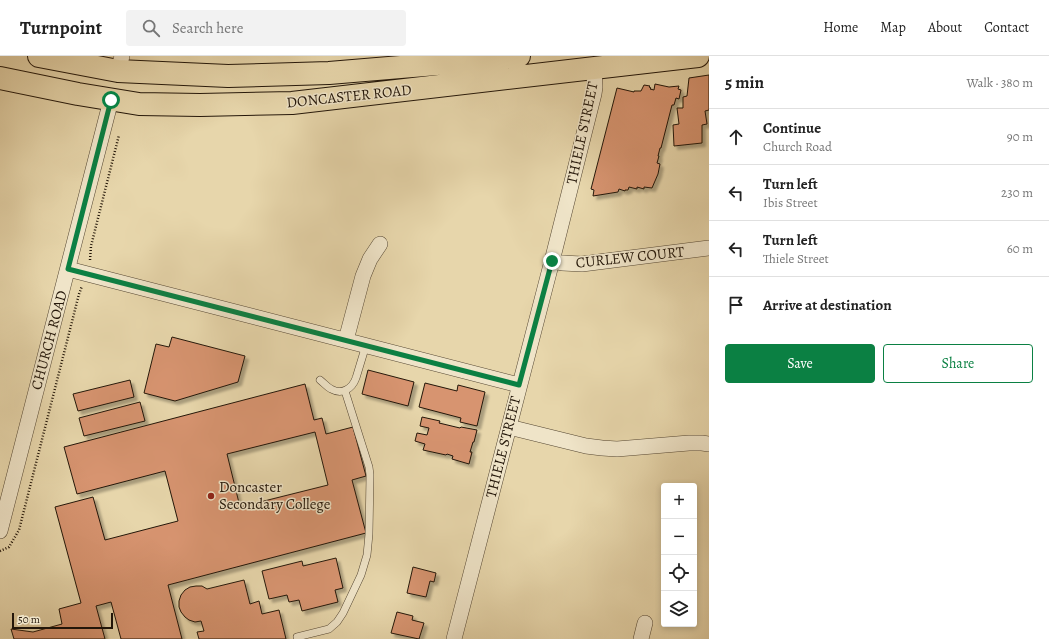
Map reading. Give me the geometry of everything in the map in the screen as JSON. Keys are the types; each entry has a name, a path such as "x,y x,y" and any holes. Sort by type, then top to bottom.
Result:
{"main road":[{"name":"DONCASTER ROAD","path":"39,56 120,63 228,76 329,73 519,56"},
{"name":"DONCASTER ROAD","path":"0,78 111,100 139,104 193,105 292,103 698,56"},
{"name":"CHURCH ROAD","path":"111,100 120,63"}],"street":[{"name":"THIELE STREET","path":"454,639 594,94 594,68"},
{"name":"CHURCH ROAD","path":"0,531 111,100"},
{"path":"346,340 363,276 370,259 380,244"},
{"name":"CURLEW COURT","path":"552,261 582,264 709,248"},
{"path":"68,269 519,385"},
{"path":"509,427 586,446 602,448 689,443 709,444"},
{"path":"641,639 645,623"}],"lane":[{"path":"320,380 330,388 337,391 345,391 351,387 355,382 366,345"},
{"path":"297,637 329,629 337,622 360,575 367,555 369,534 369,471 345,391"}],"path":[{"path":"0,551 9,547 19,530 79,294 89,265 91,246 119,135"}],"building":[{"path":"709,75 709,110 705,111 707,124 702,125 702,143 674,146 673,125 679,124 677,108 683,108 683,97 687,96 689,78"},
{"path":"655,84 669,87 679,86 678,89 681,90 679,99 676,98 674,105 672,105 658,156 657,163 660,164 658,174 652,188 644,187 644,189 637,187 637,189 629,187 628,190 625,191 619,189 618,192 593,196 594,190 591,189 617,88 634,92 641,91 644,85 650,86 650,89 654,90"},
{"path":"172,337 245,356 238,382 175,401 144,393 156,344 169,347"},
{"path":"368,370 414,382 408,406 362,394"},
{"path":"130,380 134,397 78,411 73,394"},
{"path":"425,383 457,391 458,385 485,392 477,426 460,422 461,418 419,407"},
{"path":"305,384 314,420 322,418 326,434 353,427 366,476 352,480 366,533 168,585 182,639 121,639 111,602 96,606 105,639 14,639 11,629 33,632 62,624 59,609 81,603 55,507 93,497 105,540 178,521 165,471 77,494 64,447","holes":["315,432 328,485 240,507 227,454"]},
{"path":"140,402 145,421 84,436 79,418"},
{"path":"422,417 460,428 477,430 470,452 472,452 469,464 452,459 453,456 447,454 423,450 425,444 415,441 417,433 427,435 429,428 420,426"},
{"path":"336,558 343,588 335,590 338,602 302,611 299,600 289,602 287,595 269,599 262,571 302,561 303,566"},
{"path":"413,567 436,573 434,582 430,581 426,597 407,593"},
{"path":"244,580 250,604 259,601 262,614 279,610 286,639 199,639 197,632 204,631 201,621 195,622 189,620 181,612 179,601 181,595 190,587 202,586 207,589"},
{"path":"397,612 413,616 412,620 424,623 419,639 391,633"}],"place":[{"name":"Doncaster Secondary College","path":"211,496"}],"route":[{"path":"111,100 68,269 519,385 552,261"}]}
